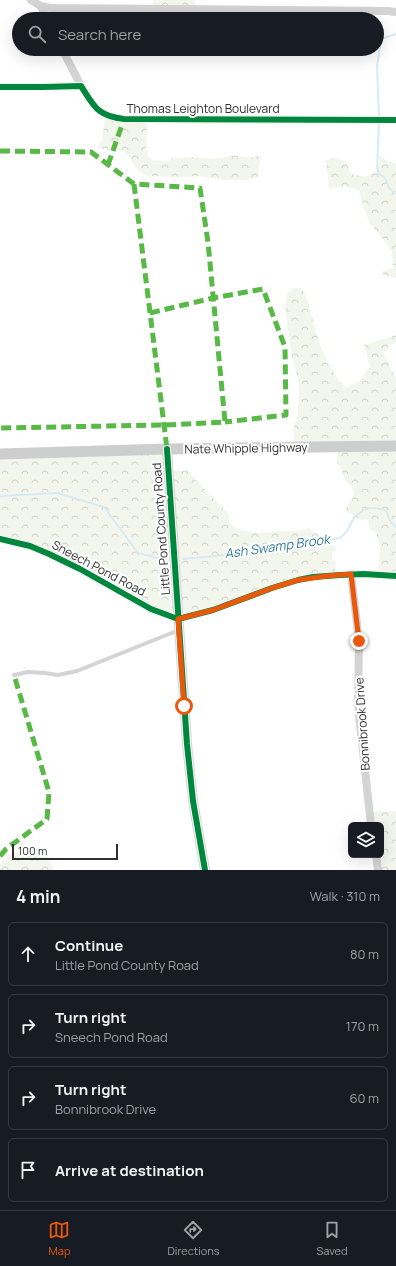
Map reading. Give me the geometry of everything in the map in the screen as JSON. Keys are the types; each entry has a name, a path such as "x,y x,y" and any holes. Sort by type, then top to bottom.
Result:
{"main road":[{"name":"Nate Whipple Highway","path":"0,454 167,449 396,446"}],"street":[{"path":"31,0 41,6 51,8 396,12"},
{"path":"41,6 43,12"},
{"name":"Thomas Leighton Boulevard","path":"66,56 81,86 98,111 115,118 396,120"},
{"path":"0,87 43,88 81,86"},
{"name":"Little Pond County Road","path":"167,449 188,763 205,870"},
{"name":"Sneech Pond Road","path":"0,539 30,546 49,554 80,569 152,609 178,619"},
{"path":"178,619 213,610 298,580 351,574 396,576"},
{"name":"Bonnibrook Drive","path":"351,574 359,641 359,715 371,822"},
{"path":"376,858 378,870"}],"lane":[{"path":"14,675 28,672 58,675 77,671 179,630"}],"green space":[{"path":"154,0 195,0 195,9 151,10"},
{"path":"105,116 148,120 146,147 149,157 153,160 165,162 172,158 181,159 189,157 216,159 231,155 251,158 261,155 258,177 248,180 224,180 198,176 147,176 139,172 124,152 97,148 102,140"},
{"path":"379,155 387,161 395,163 396,165 396,278 383,275 383,271 393,268 392,250 371,225 364,209 359,191 344,187 329,189 326,160 336,158 341,160 347,163 351,174 366,177 376,171 379,164"},
{"path":"293,288 301,288 304,292 308,301 316,334 330,367 346,388 358,382 370,366 364,345 396,335 396,342 390,345 384,354 396,379 396,578 378,576 380,546 376,533 369,529 367,519 360,520 346,510 354,494 351,485 346,482 337,463 338,449 293,449 293,429 298,414 299,382 292,358 285,305 287,295"},
{"path":"166,452 170,470 187,471 229,514 229,523 235,527 254,533 298,531 309,528 314,533 331,540 333,545 337,548 332,553 332,558 336,564 335,577 315,579 179,619 88,574 0,538 0,455"},
{"path":"396,811 396,870 378,870 376,858 384,858 384,822 371,822 370,812"},
{"path":"40,851 50,860 54,870 0,870 0,864 9,854 17,852"}],"waterway":[{"path":"384,38 396,34"},
{"path":"379,56 377,67 379,118"},
{"path":"379,122 377,168 379,174 385,178 389,188 396,194"},
{"name":"Ash Swamp Brook","path":"0,496 57,493 104,507 138,553 166,560"},
{"name":"Ash Swamp Brook","path":"183,559 236,554 340,538 347,531 355,516 367,508 386,510 390,521 396,527"}],"marked path":[{"path":"108,165 124,119"},
{"path":"0,151 91,152 134,184 200,188 208,242 225,422 164,425 0,428"},
{"path":"134,184 167,449"},
{"path":"150,313 213,298 263,289 285,347 286,415 225,422"},
{"path":"0,856 6,849 47,819 49,792 14,675"}],"cycle path":[{"path":"0,87 81,86 93,104 102,113 115,118 124,119 396,120"},
{"path":"167,449 187,744 193,801 205,870"},
{"path":"0,539 30,546 49,554 80,569 151,609 178,619 213,610 272,588 313,577 364,574 396,576"}],"route":[{"path":"184,706 178,619 213,610 298,580 313,577 351,574 359,641"}]}
